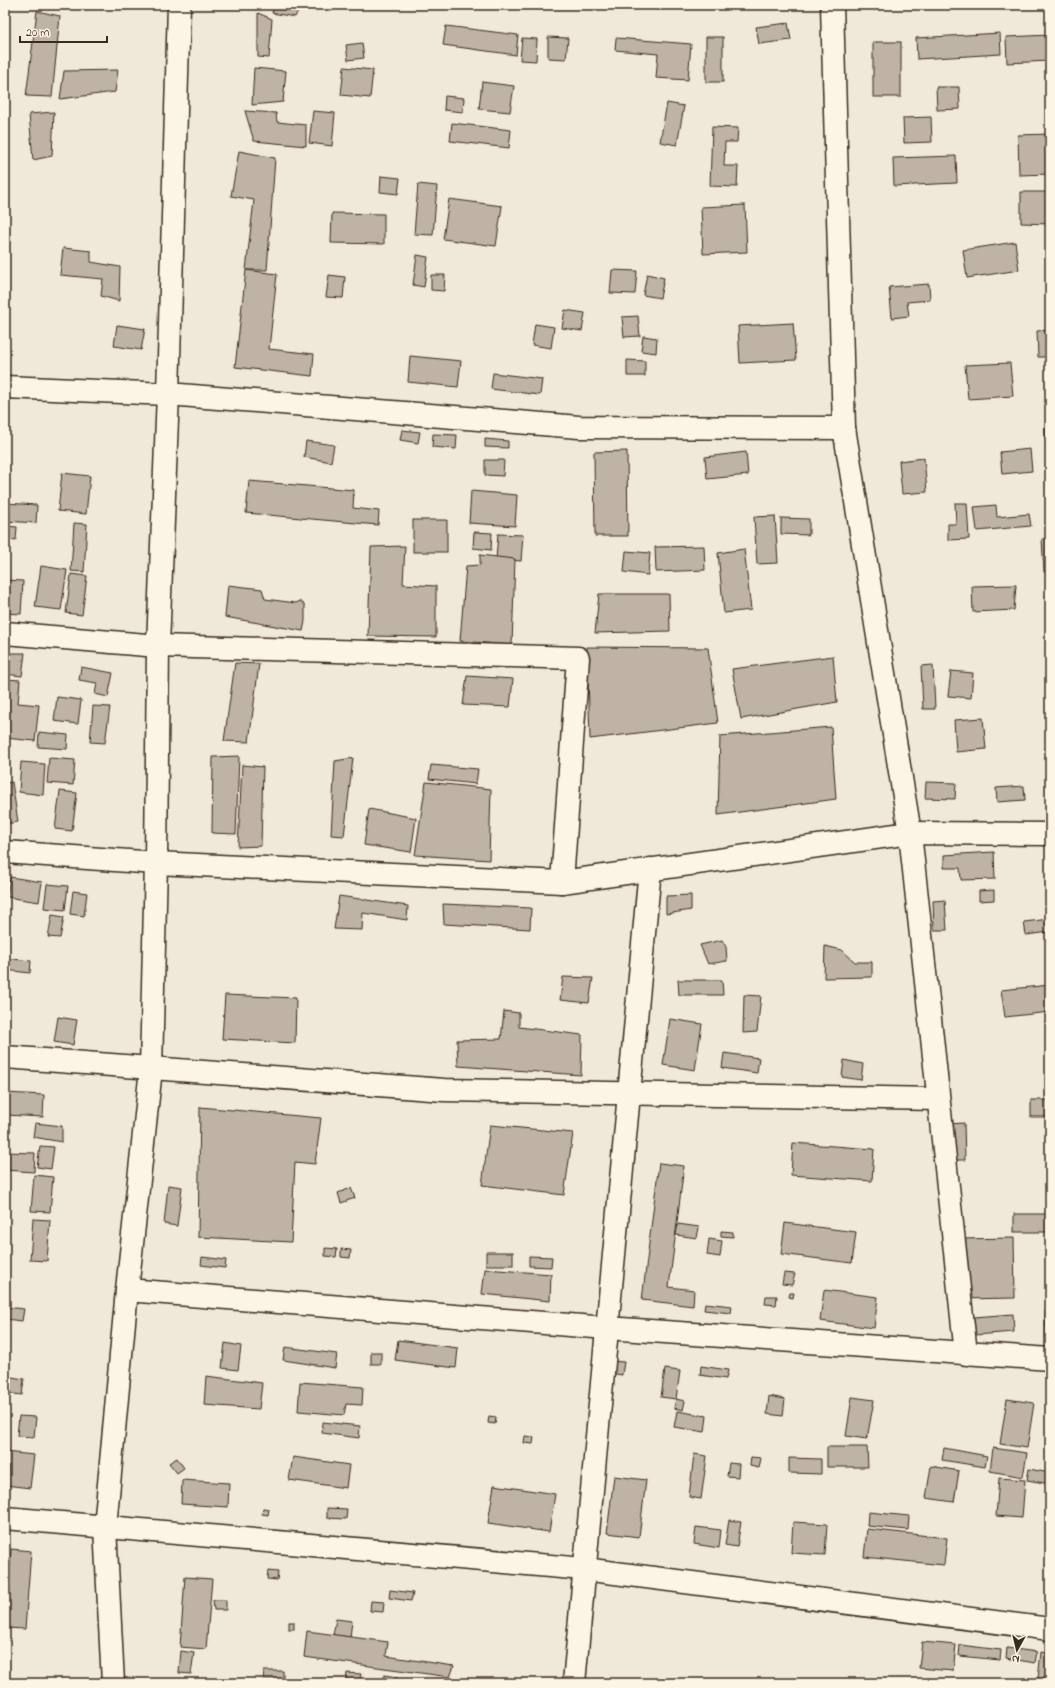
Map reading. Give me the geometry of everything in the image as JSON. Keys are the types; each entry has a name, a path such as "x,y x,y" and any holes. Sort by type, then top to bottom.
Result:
{"street":[{"path":"113,1683 105,1527 127,1290 150,1069 156,863 158,646 168,394 179,5"},
{"path":"832,5 844,428 910,833 966,1354"},
{"path":"5,387 168,394 579,427 844,428"},
{"path":"5,632 158,646 578,658 562,882"},
{"path":"5,852 156,863 562,882 910,833 1050,834"},
{"path":"574,1683 650,870"},
{"path":"5,1057 444,1090 938,1099"},
{"path":"127,1290 607,1328 1050,1359"},
{"path":"5,1518 584,1569 1050,1629"}],"building":[{"path":"274,5 301,5 295,17 272,13"},
{"path":"37,11 60,16 52,97 26,96"},
{"path":"258,13 272,19 269,58 258,57"},
{"path":"788,23 791,40 759,44 756,27"},
{"path":"446,26 518,35 516,55 443,45"},
{"path":"1000,33 1001,54 917,59 916,38"},
{"path":"1050,35 1050,61 1007,63 1006,37"},
{"path":"548,37 568,38 566,59 548,58"},
{"path":"706,37 723,37 723,82 706,82"},
{"path":"522,38 537,39 536,61 520,60"},
{"path":"616,38 691,44 688,80 656,78 658,54 615,50"},
{"path":"873,42 901,42 901,97 873,97"},
{"path":"362,43 364,58 348,60 346,45"},
{"path":"344,67 373,70 370,98 341,95"},
{"path":"254,68 286,71 283,102 252,105"},
{"path":"118,70 115,92 60,99 64,71"},
{"path":"482,82 514,86 510,112 479,109"},
{"path":"936,87 959,87 960,109 937,110"},
{"path":"445,96 464,98 463,112 444,110"},
{"path":"667,103 684,106 677,145 660,142"},
{"path":"245,111 276,113 277,122 306,125 306,146 254,141"},
{"path":"313,111 335,113 332,146 309,143"},
{"path":"54,112 52,156 33,160 29,114"},
{"path":"931,117 932,142 904,143 903,118"},
{"path":"452,123 511,130 509,148 450,141"},
{"path":"712,127 738,128 737,142 725,142 724,166 738,166 737,187 710,186"},
{"path":"1050,134 1050,174 1019,175 1018,135"},
{"path":"239,151 275,158 267,270 246,270 254,200 231,196"},
{"path":"956,156 957,183 894,186 893,158"},
{"path":"381,176 400,178 398,194 380,192"},
{"path":"418,184 437,186 433,235 414,234"},
{"path":"1021,192 1050,192 1050,224 1021,223"},
{"path":"449,199 502,206 496,246 443,239"},
{"path":"745,205 747,252 703,254 701,207"},
{"path":"332,213 384,214 384,244 331,243"},
{"path":"1015,242 1019,270 967,278 963,250"},
{"path":"63,248 91,251 91,262 120,267 119,301 101,296 103,279 60,275"},
{"path":"417,255 428,257 424,287 413,285"},
{"path":"246,270 277,274 269,349 314,354 312,376 235,367"},
{"path":"612,270 637,271 635,294 610,293"},
{"path":"647,274 664,278 660,298 643,295"},
{"path":"329,275 345,277 343,298 326,297"},
{"path":"431,275 445,275 444,291 431,290"},
{"path":"929,284 930,300 907,302 909,316 892,318 889,287"},
{"path":"565,310 585,313 582,331 562,328"},
{"path":"638,316 640,336 624,337 622,317"},
{"path":"793,323 796,360 740,363 738,326"},
{"path":"535,324 554,327 551,348 532,345"},
{"path":"117,325 145,329 141,350 114,346"},
{"path":"1050,330 1050,357 1038,357 1037,331"},
{"path":"643,336 657,338 656,353 641,351"},
{"path":"410,356 461,361 458,387 408,382"},
{"path":"627,360 645,361 645,376 627,376"},
{"path":"1010,363 1013,396 968,399 965,365"},
{"path":"493,373 542,379 540,395 491,389"},
{"path":"1045,428 1050,428 1050,443 1046,443"},
{"path":"402,430 420,432 418,443 400,440"},
{"path":"433,434 457,435 456,449 432,447"},
{"path":"485,439 508,441 508,448 485,447"},
{"path":"306,441 334,445 331,462 304,457"},
{"path":"1030,449 1032,471 1002,474 1000,452"},
{"path":"627,451 628,536 595,536 594,452"},
{"path":"746,452 748,475 707,479 705,457"},
{"path":"924,458 927,492 902,494 899,461"},
{"path":"485,460 504,460 503,476 485,475"},
{"path":"62,473 90,476 86,514 58,511"},
{"path":"249,481 354,490 353,508 379,511 378,525 246,513"},
{"path":"471,491 517,495 515,526 469,523"},
{"path":"5,503 37,505 36,523 5,521"},
{"path":"955,503 967,503 969,539 948,540 948,524 956,524"},
{"path":"996,505 997,517 1029,514 1031,526 977,531 974,507"},
{"path":"775,516 778,563 757,564 754,517"},
{"path":"781,518 809,519 809,535 781,534"},
{"path":"413,520 447,520 447,552 413,552"},
{"path":"74,523 87,524 84,572 71,571"},
{"path":"5,526 17,527 16,540 5,539"},
{"path":"474,532 492,533 491,550 473,548"},
{"path":"498,534 523,535 521,561 496,559"},
{"path":"1050,538 1050,572 1044,572 1042,539"},
{"path":"405,546 403,584 436,586 436,637 368,636 371,547"},
{"path":"704,546 705,570 656,572 655,547"},
{"path":"744,549 751,610 724,613 718,553"},
{"path":"626,551 650,553 648,575 624,572"},
{"path":"480,555 515,559 512,645 460,641 466,566 480,565"},
{"path":"41,566 67,570 61,610 35,607"},
{"path":"71,574 87,576 82,615 66,613"},
{"path":"5,580 23,581 21,614 5,613"},
{"path":"228,585 262,589 265,599 296,603 300,601 305,605 305,621 303,631 225,617"},
{"path":"1016,585 1014,610 973,612 972,586"},
{"path":"599,594 669,594 670,631 595,633"},
{"path":"587,647 708,648 718,723 590,739"},
{"path":"5,653 25,653 22,676 5,674"},
{"path":"833,656 837,702 741,719 732,669"},
{"path":"235,663 259,664 249,742 224,741"},
{"path":"933,665 935,709 923,709 921,666"},
{"path":"81,667 113,673 108,697 95,694 97,683 79,680"},
{"path":"951,671 973,673 971,698 948,696"},
{"path":"467,676 513,679 510,707 463,705"},
{"path":"5,679 20,680 18,703 39,705 35,741 5,738"},
{"path":"57,697 81,700 78,724 54,721"},
{"path":"93,706 110,707 105,743 90,742"},
{"path":"983,718 986,749 956,752 954,720"},
{"path":"831,727 836,799 718,815 720,736"},
{"path":"39,732 68,735 67,749 38,747"},
{"path":"239,756 236,834 212,833 213,757"},
{"path":"49,758 75,760 73,785 47,783"},
{"path":"353,758 344,836 331,835 335,761"},
{"path":"21,762 45,764 43,795 19,792"},
{"path":"242,765 263,767 261,846 238,847"},
{"path":"431,765 478,769 476,784 429,779"},
{"path":"12,782 18,822 5,824 5,783"},
{"path":"426,782 491,789 489,860 415,855"},
{"path":"926,782 956,783 955,799 925,798"},
{"path":"1024,786 1025,800 997,802 996,788"},
{"path":"60,791 77,793 72,831 55,829"},
{"path":"369,809 416,818 411,852 364,845"},
{"path":"994,852 995,879 961,880 960,868 944,868 944,855"},
{"path":"10,877 42,882 39,902 7,897"},
{"path":"47,884 68,886 65,910 44,908"},
{"path":"994,890 994,900 979,901 979,891"},
{"path":"73,891 87,893 84,916 70,914"},
{"path":"691,895 691,910 666,914 666,896"},
{"path":"339,896 408,906 407,920 363,913 362,930 334,929"},
{"path":"945,900 947,930 934,930 933,901"},
{"path":"443,904 531,908 530,929 444,924"},
{"path":"52,915 64,917 60,938 48,937"},
{"path":"1050,919 1050,932 1026,935 1024,922"},
{"path":"722,940 726,947 727,961 708,964 700,945"},
{"path":"825,946 842,950 855,962 872,962 872,977 824,978"},
{"path":"5,958 31,961 30,973 5,970"},
{"path":"563,977 593,978 589,1003 560,1000"},
{"path":"678,980 722,980 723,995 679,995"},
{"path":"1050,985 1050,1012 1005,1017 1001,990"},
{"path":"225,995 296,998 295,1043 222,1039"},
{"path":"744,995 761,996 757,1032 743,1033"},
{"path":"504,1011 519,1013 519,1027 582,1035 581,1075 458,1066 457,1040 501,1039"},
{"path":"58,1017 77,1020 73,1045 54,1042"},
{"path":"670,1019 702,1024 695,1070 663,1065"},
{"path":"724,1053 759,1058 757,1073 722,1068"},
{"path":"844,1060 863,1064 861,1080 842,1077"},
{"path":"5,1093 44,1095 43,1117 5,1115"},
{"path":"1031,1100 1050,1100 1050,1117 1031,1117"},
{"path":"200,1107 321,1118 315,1164 295,1162 291,1242 198,1237"},
{"path":"35,1123 62,1126 62,1142 33,1137"},
{"path":"964,1123 965,1160 950,1160 948,1124"},
{"path":"490,1125 573,1133 564,1195 482,1185"},
{"path":"793,1143 874,1149 872,1181 791,1175"},
{"path":"40,1146 54,1147 51,1169 37,1167"},
{"path":"5,1152 35,1153 34,1172 5,1170"},
{"path":"659,1163 684,1166 669,1287 694,1290 693,1306 642,1300"},
{"path":"34,1175 53,1177 50,1212 31,1211"},
{"path":"168,1185 182,1187 177,1226 164,1224"},
{"path":"351,1188 355,1198 341,1203 338,1193"},
{"path":"1014,1214 1050,1214 1050,1232 1014,1232"},
{"path":"33,1219 50,1220 47,1261 30,1260"},
{"path":"785,1223 856,1232 852,1263 781,1254"},
{"path":"678,1224 699,1227 697,1238 676,1235"},
{"path":"721,1231 733,1232 733,1237 721,1236"},
{"path":"1014,1238 1015,1298 961,1299 959,1239"},
{"path":"709,1239 722,1241 720,1257 707,1255"},
{"path":"325,1248 337,1249 336,1257 325,1256"},
{"path":"341,1249 351,1250 350,1258 341,1257"},
{"path":"486,1252 513,1252 513,1265 486,1265"},
{"path":"529,1256 552,1257 551,1267 529,1266"},
{"path":"202,1257 226,1260 225,1268 201,1265"},
{"path":"485,1269 551,1274 550,1301 482,1294"},
{"path":"784,1273 795,1274 792,1285 782,1284"},
{"path":"824,1290 878,1297 874,1328 820,1321"},
{"path":"790,1293 794,1293 793,1298 789,1297"},
{"path":"766,1296 777,1296 776,1305 765,1304"},
{"path":"705,1303 732,1306 731,1313 704,1310"},
{"path":"5,1307 24,1309 22,1321 5,1319"},
{"path":"1045,1311 1050,1311 1050,1351 1047,1351"},
{"path":"1013,1314 1014,1332 975,1335 974,1317"},
{"path":"398,1340 458,1348 456,1368 395,1360"},
{"path":"225,1343 241,1346 238,1370 222,1368"},
{"path":"285,1347 337,1354 335,1368 283,1360"},
{"path":"371,1352 381,1352 381,1364 371,1364"},
{"path":"611,1361 624,1362 622,1375 610,1373"},
{"path":"701,1366 728,1370 726,1379 700,1375"},
{"path":"665,1369 680,1371 676,1399 661,1397"},
{"path":"5,1376 24,1379 22,1395 5,1393"},
{"path":"206,1376 262,1383 259,1409 204,1405"},
{"path":"300,1382 363,1387 362,1405 346,1404 344,1415 298,1411"},
{"path":"769,1396 785,1399 783,1416 767,1414"},
{"path":"852,1397 874,1400 867,1439 846,1436"},
{"path":"676,1399 685,1401 683,1410 674,1408"},
{"path":"1007,1399 1034,1403 1027,1448 1000,1444"},
{"path":"677,1411 707,1416 705,1432 674,1427"},
{"path":"19,1416 36,1417 34,1437 17,1436"},
{"path":"489,1416 496,1417 495,1424 488,1423"},
{"path":"323,1422 360,1426 359,1438 322,1433"},
{"path":"525,1436 534,1437 533,1444 524,1443"},
{"path":"827,1447 867,1447 868,1467 827,1467"},
{"path":"944,1448 987,1456 985,1467 942,1460"},
{"path":"993,1448 1027,1453 1023,1477 990,1471"},
{"path":"5,1452 34,1455 30,1488 5,1485"},
{"path":"694,1454 707,1456 701,1499 689,1497"},
{"path":"293,1457 349,1465 346,1488 289,1480"},
{"path":"751,1457 761,1458 759,1468 750,1466"},
{"path":"177,1458 184,1468 177,1473 169,1463"},
{"path":"789,1458 821,1459 821,1474 789,1473"},
{"path":"729,1463 739,1464 738,1477 727,1476"},
{"path":"931,1466 959,1471 954,1502 926,1498"},
{"path":"1029,1469 1050,1473 1050,1484 1027,1480"},
{"path":"614,1476 646,1480 639,1537 607,1533"},
{"path":"999,1478 1025,1480 1022,1518 996,1516"},
{"path":"182,1480 229,1483 228,1507 181,1504"},
{"path":"494,1485 555,1494 549,1532 488,1523"},
{"path":"263,1508 269,1509 268,1515 262,1514"},
{"path":"327,1508 347,1509 346,1519 327,1518"},
{"path":"868,1512 909,1516 908,1530 867,1526"},
{"path":"729,1520 741,1522 737,1547 725,1545"},
{"path":"793,1522 827,1524 825,1555 791,1553"},
{"path":"696,1527 721,1530 719,1548 694,1544"},
{"path":"867,1529 947,1538 944,1565 864,1557"},
{"path":"11,1549 31,1551 25,1629 5,1628"},
{"path":"268,1571 278,1572 277,1580 267,1579"},
{"path":"185,1577 212,1579 206,1649 180,1647"},
{"path":"390,1590 413,1593 411,1601 389,1598"},
{"path":"213,1600 226,1600 226,1610 214,1610"},
{"path":"371,1601 384,1602 383,1612 370,1611"},
{"path":"336,1619 352,1621 350,1637 333,1635"},
{"path":"289,1622 294,1622 294,1629 289,1629"},
{"path":"307,1631 388,1642 386,1656 454,1666 450,1677 304,1657"},
{"path":"922,1642 956,1645 953,1671 919,1668"},
{"path":"960,1645 1001,1650 1000,1660 959,1656"},
{"path":"1007,1648 1037,1652 1035,1663 1006,1658"},
{"path":"181,1651 194,1653 191,1674 179,1673"},
{"path":"1041,1652 1050,1654 1050,1680 1038,1678"},
{"path":"264,1671 283,1671 283,1683 263,1683"},
{"path":"347,1673 361,1674 359,1683 346,1682"},
{"path":"384,1675 397,1677 396,1683 384,1683"},
{"path":"293,1677 314,1682 292,1683"},
{"path":"790,1679 817,1681 817,1683 789,1683"}]}
